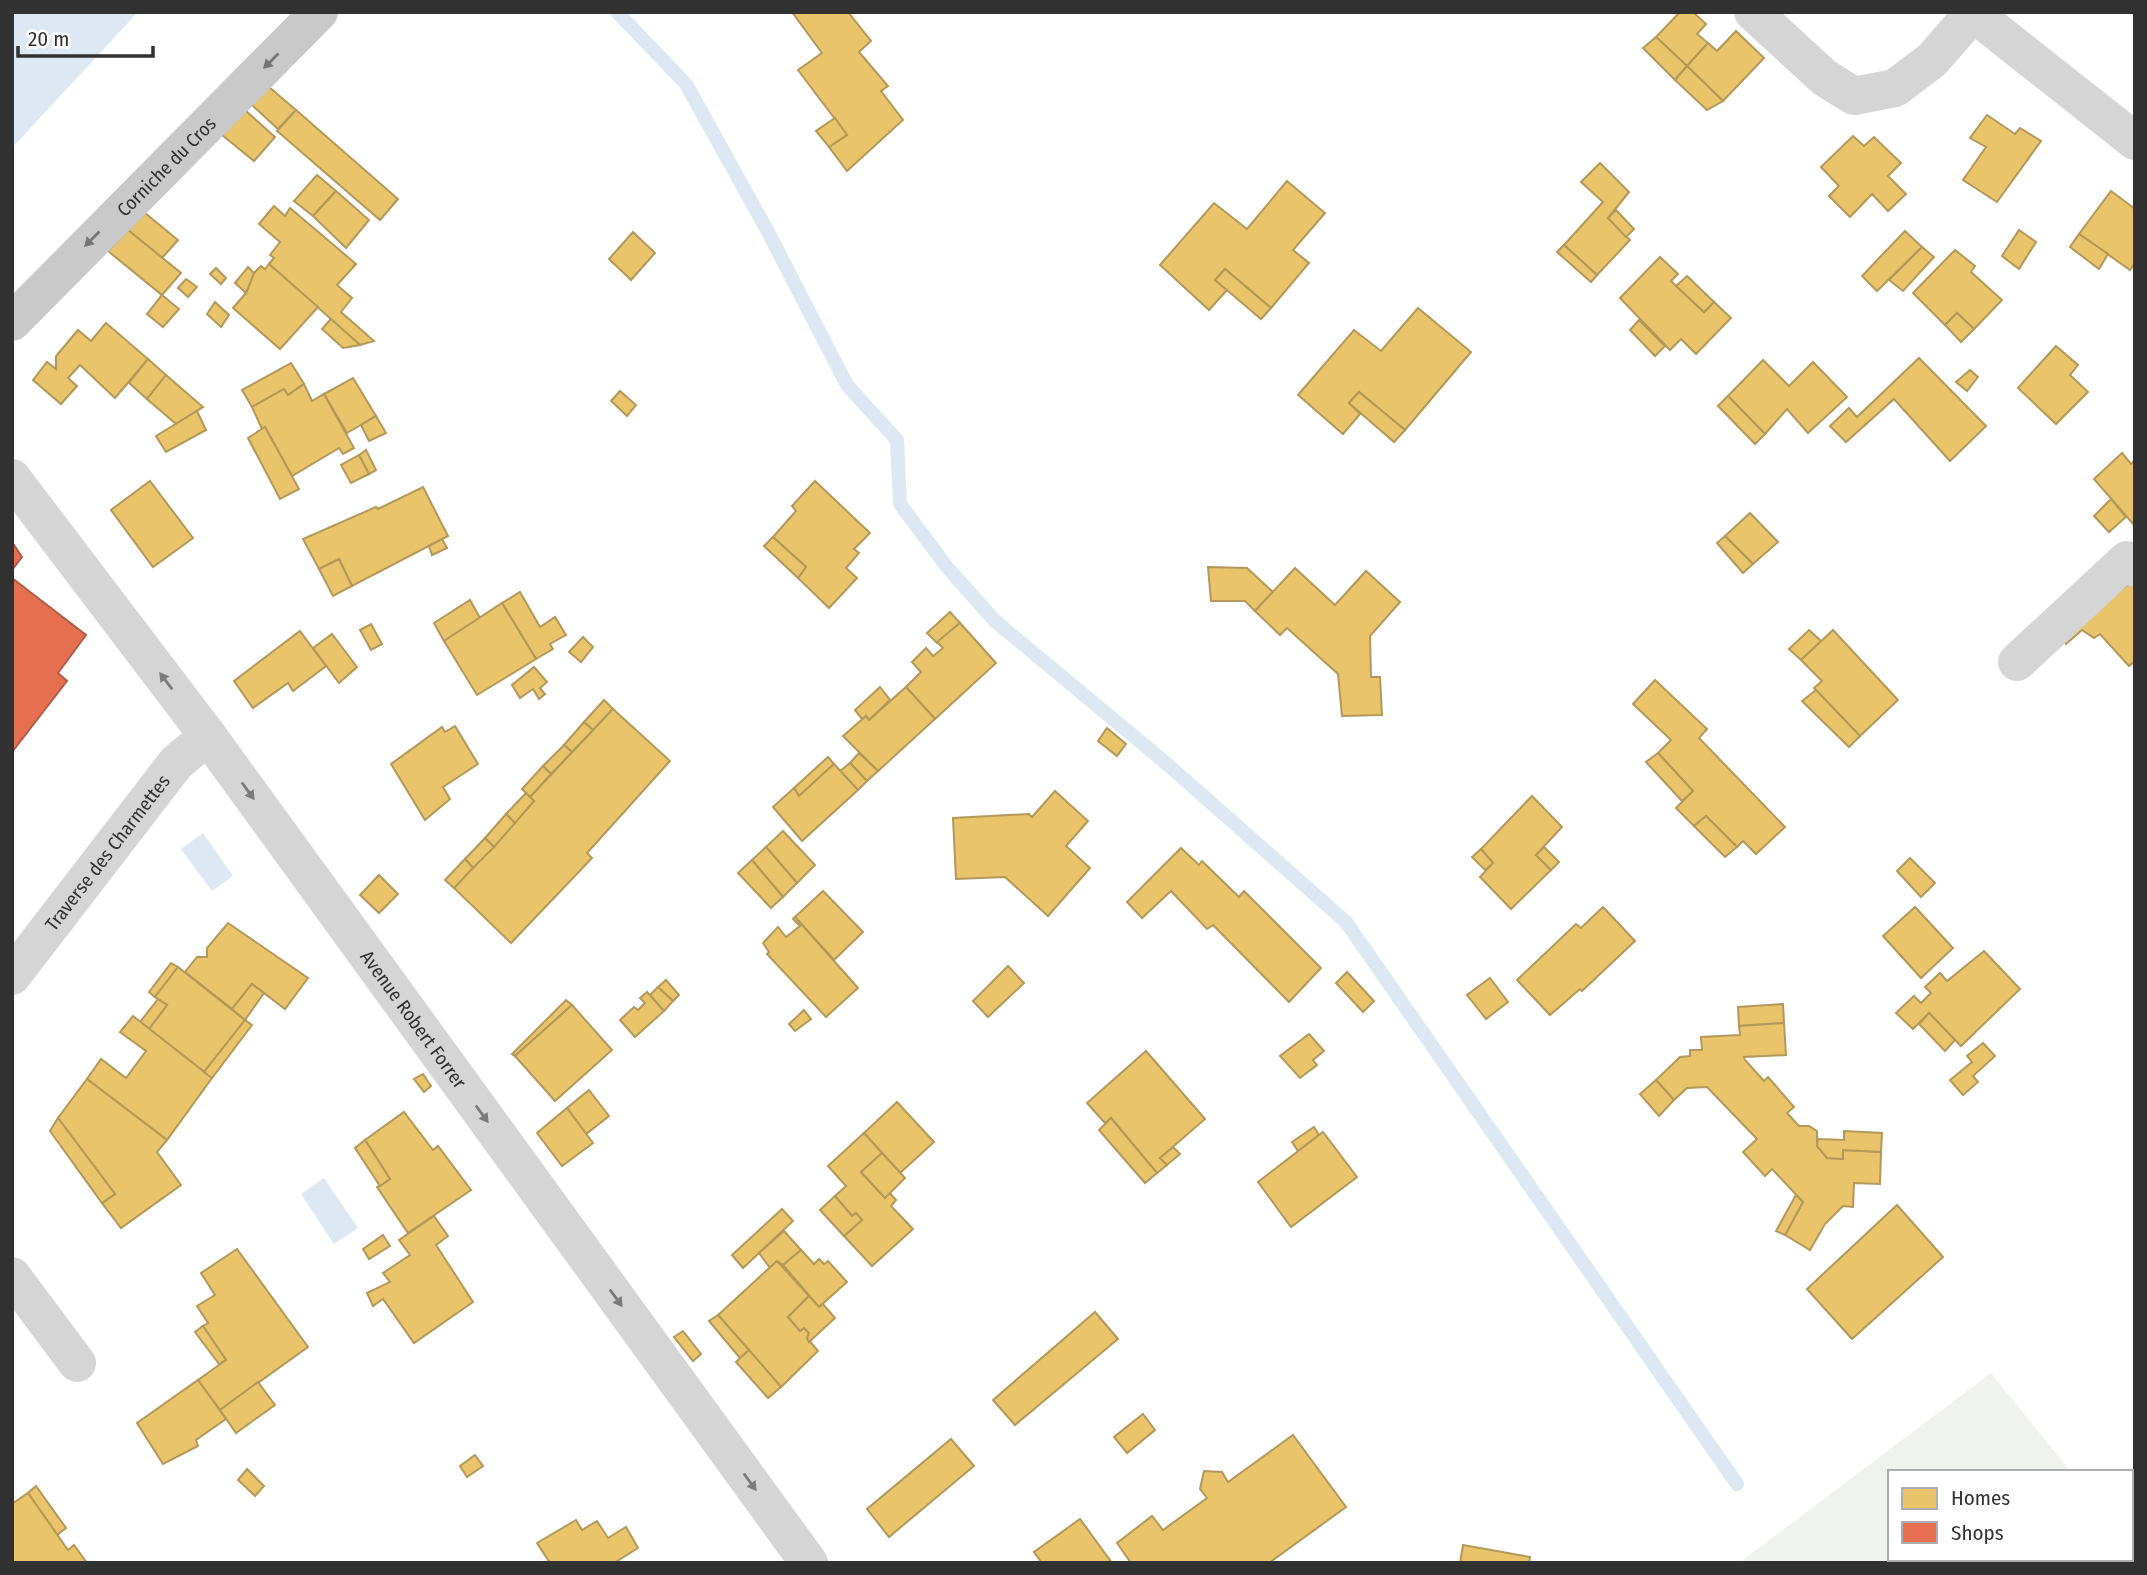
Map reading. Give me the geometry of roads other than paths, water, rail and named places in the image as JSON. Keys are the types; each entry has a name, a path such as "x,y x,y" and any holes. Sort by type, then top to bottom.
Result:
{"main road":[{"name":"Corniche du Cros","path":"12,322 318,12"}],"street":[{"path":"1754,12 1825,78 1854,96 1895,88 1932,60 1974,13 2135,141"},
{"name":"Avenue Robert Forrer","path":"12,478 208,736 808,1563"},
{"path":"2017,662 2127,560 2135,568"},
{"name":"Traverse des Charmettes","path":"12,976 176,763 208,736"},
{"path":"12,1276 77,1363"}],"waterway":[{"path":"617,12 686,84 767,230 847,385 897,440 900,504 947,567 995,621 1167,764 1346,922 1737,1484"}]}
